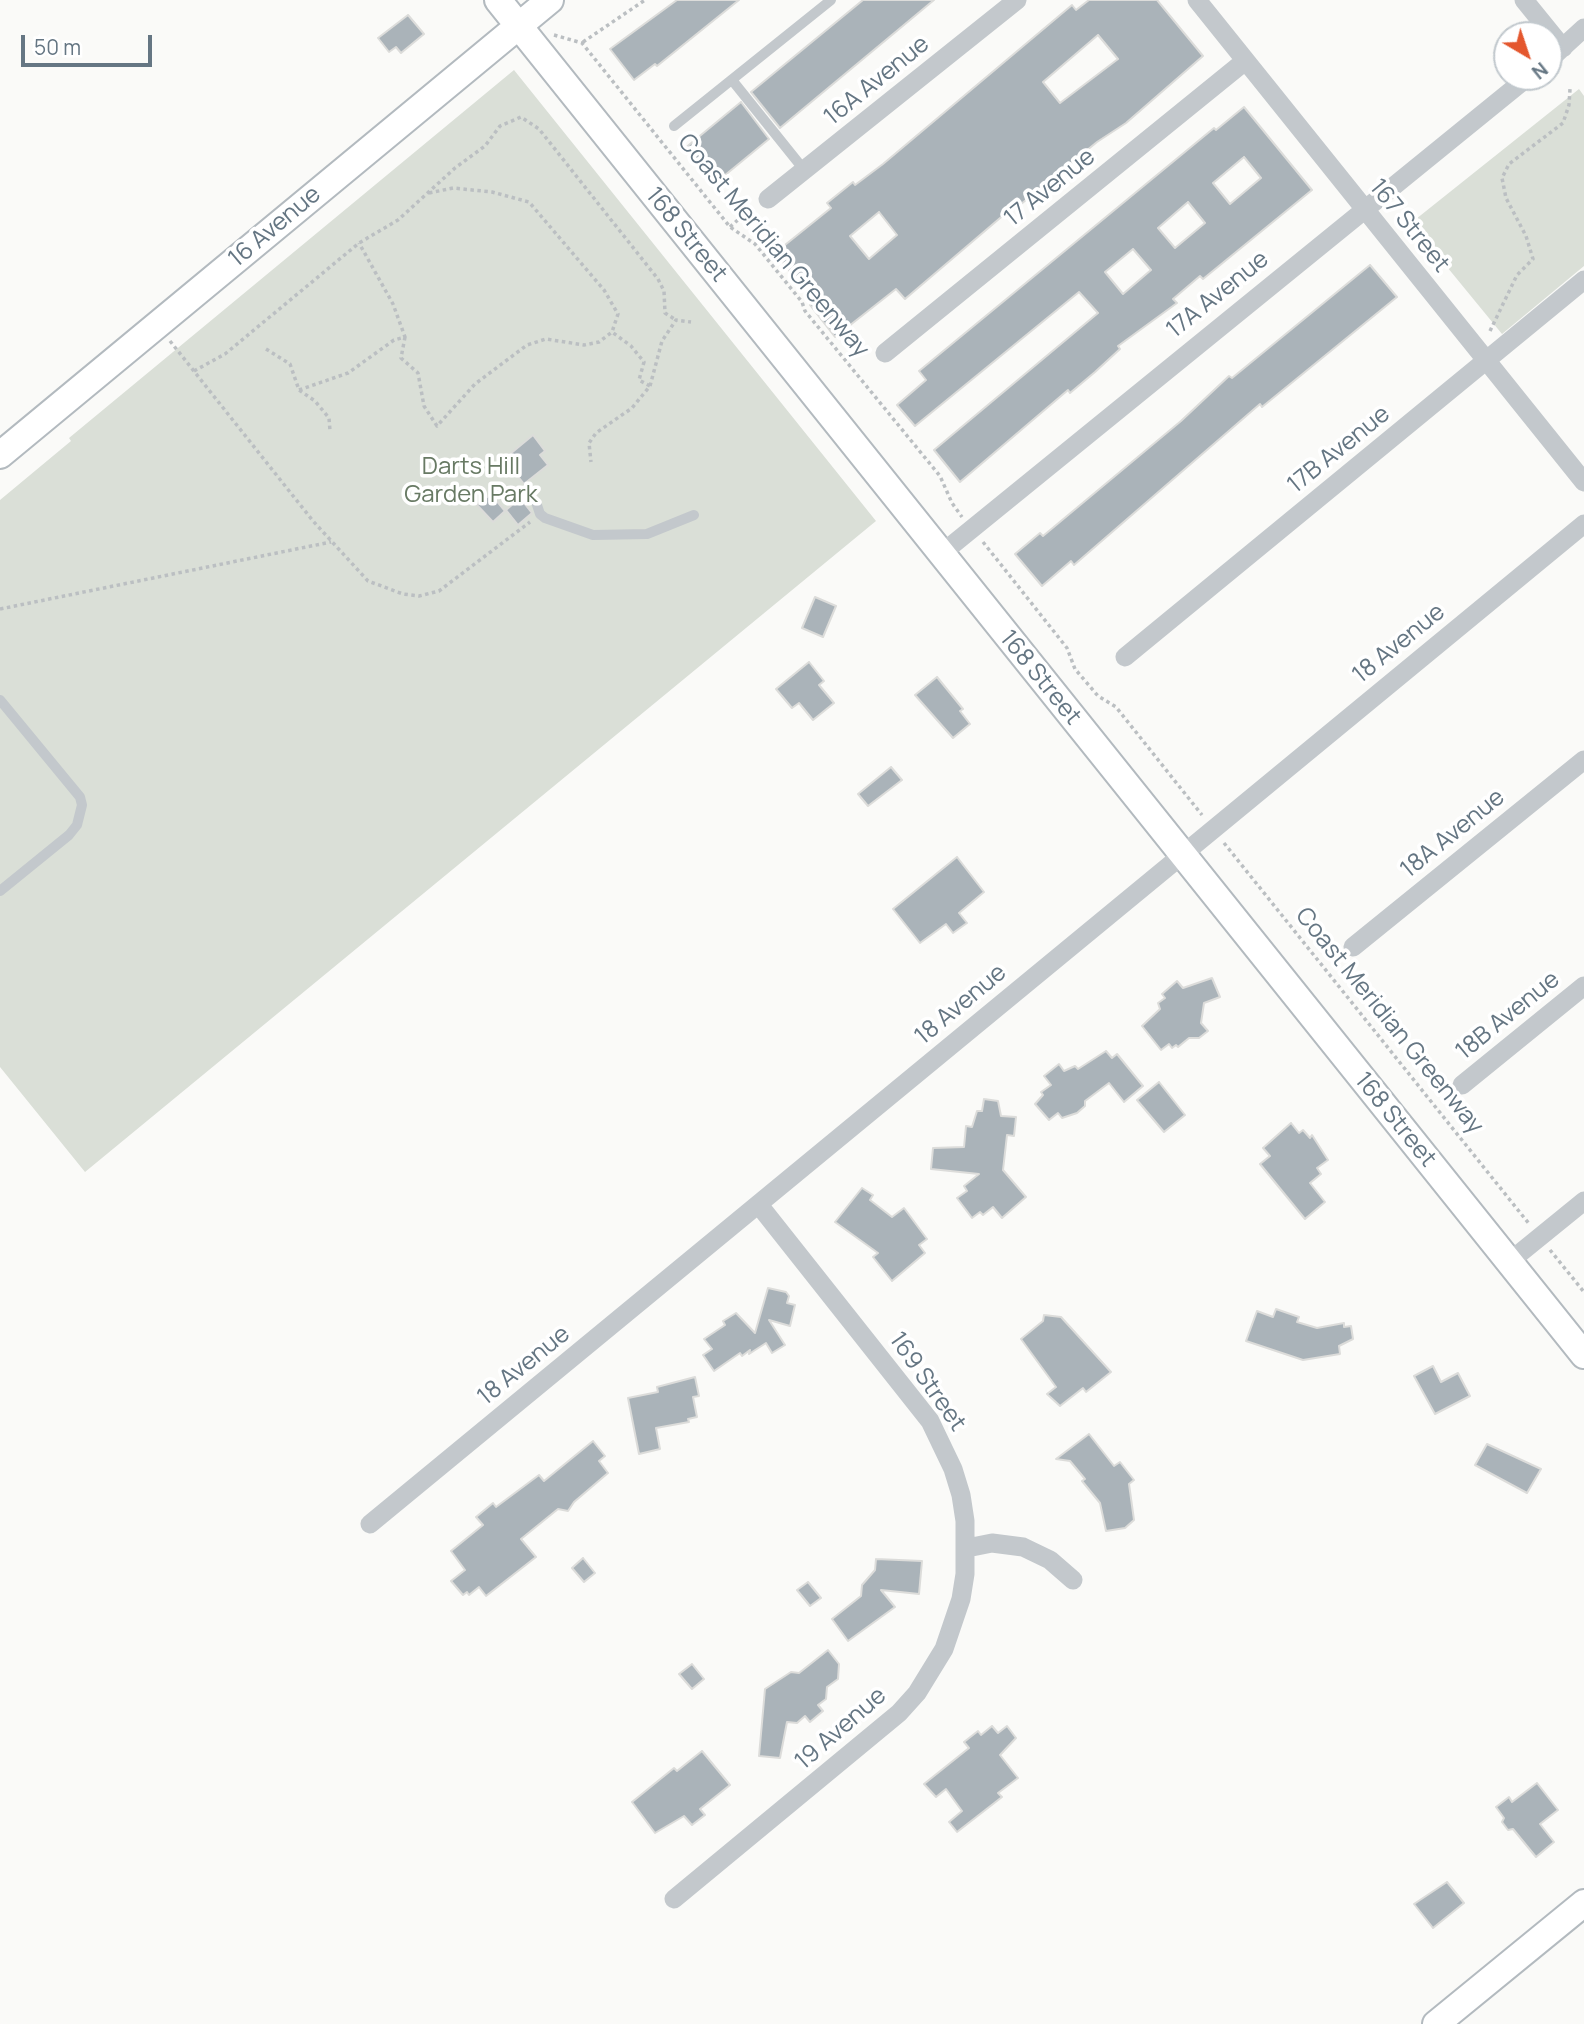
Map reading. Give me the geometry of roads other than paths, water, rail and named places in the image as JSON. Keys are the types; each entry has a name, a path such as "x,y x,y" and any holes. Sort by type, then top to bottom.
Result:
{"main road":[{"name":"168 Street","path":"498,0 1584,1355"},
{"name":"16 Avenue","path":"0,455 550,0"},
{"path":"1436,2024 1584,1903"}],"street":[{"name":"16A Avenue","path":"768,199 1017,0"},
{"name":"167 Street","path":"1197,0 1584,482"},
{"path":"1524,0 1536,21"},
{"path":"1563,48 1584,28"},
{"name":"17 Avenue","path":"885,353 1245,61"},
{"name":"17A Avenue","path":"941,554 1363,208 1510,91"},
{"name":"17B Avenue","path":"1125,657 1584,280"},
{"name":"18 Avenue","path":"370,1524 1584,524"},
{"name":"18A Avenue","path":"1353,947 1584,760"},
{"name":"18B Avenue","path":"1462,1085 1584,986"},
{"path":"1509,1262 1584,1201"},
{"name":"169 Street","path":"759,1205 930,1422 953,1469 965,1521 967,1548"},
{"path":"967,1548 992,1544 1023,1548 1050,1560 1073,1580"},
{"name":"19 Avenue","path":"674,1899 880,1730 917,1693 938,1660 954,1625 961,1600 967,1548"}],"lane":[{"path":"674,126 831,0"},
{"path":"732,80 805,171"},
{"path":"539,510 578,532 593,535 646,534 694,515"},
{"path":"0,700 80,797 82,805 77,825 69,835 0,891"}],"park label":[{"name":"Darts Hill Garden Park","path":"471,481"}]}
